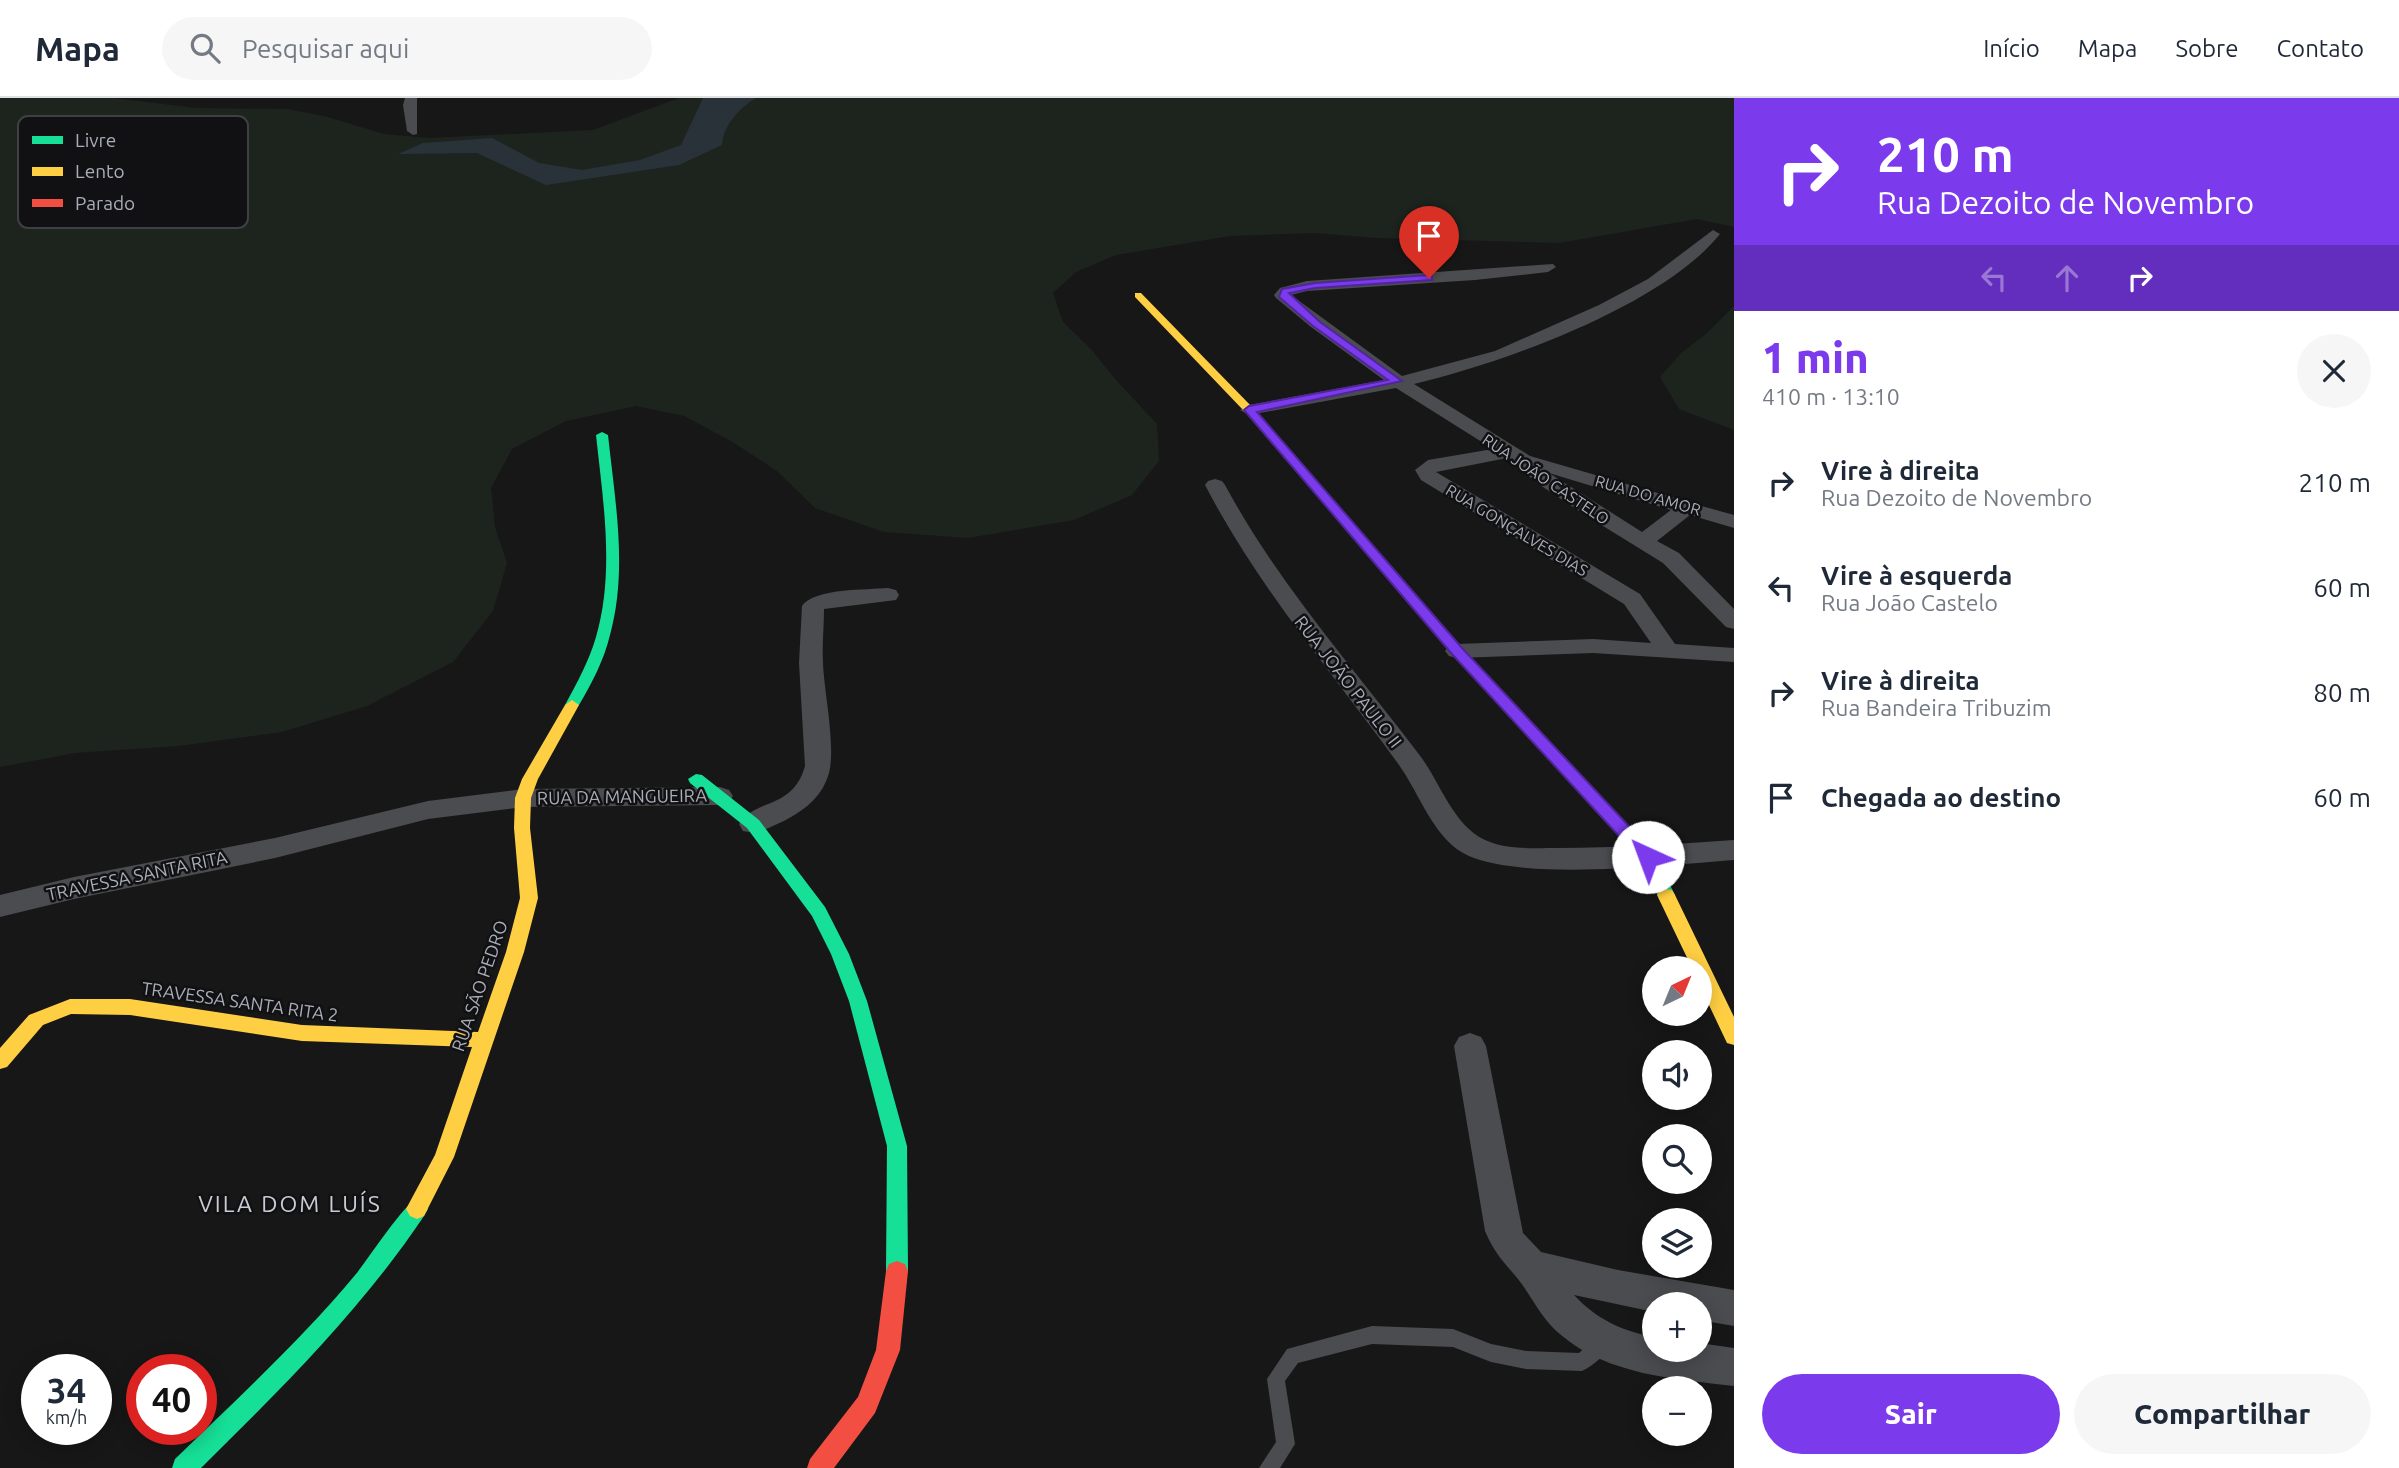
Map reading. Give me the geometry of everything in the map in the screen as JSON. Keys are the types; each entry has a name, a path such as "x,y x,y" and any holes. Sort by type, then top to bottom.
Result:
{"street":[{"path":"411,98 409,105 413,131"},
{"path":"1249,410 1397,381 1486,359 1563,328 1663,278 1713,234"},
{"name":"RUA JOÃO CASTELO","path":"1548,267 1475,275 1307,286 1286,291 1282,295 1317,324 1397,381 1514,455 1589,509 1671,558 1734,622"},
{"path":"1138,295 1249,410 1457,651 1648,857 1734,1037"},
{"name":"RUA SÃO PEDRO","path":"184,1468 338,1316 408,1226 431,1188 444,1157 515,952 528,898 522,828 523,798 530,779 592,666 606,626 610,588 610,534 602,435"},
{"name":"RUA DO AMOR","path":"1514,455 1689,506 1734,522"},
{"name":"RUA GONÇALVES DIAS","path":"1514,455 1435,464 1424,470 1428,476 1632,599 1668,651"},
{"name":"RUA JOÃO PAULO II","path":"1215,485 1234,524 1274,584 1414,765 1459,835 1471,846 1503,855 1551,858 1648,857 1734,850"},
{"path":"1644,541 1689,506"},
{"path":"754,824 796,803 811,789 817,778 811,663 813,606 825,600 888,595"},
{"path":"1457,651 1593,646 1734,655"},
{"name":"RUA DA MANGUEIRA","path":"696,779 754,824 819,912 840,954 877,1065 897,1146 899,1253 888,1350 867,1405 819,1468"},
{"name":"RUA DA MANGUEIRA","path":"275,848 428,810 523,798 720,796"},
{"name":"TRAVESSA SANTA RITA","path":"0,906 74,888 275,848"},
{"name":"TRAVESSA SANTA RITA 2","path":"0,1061 36,1020 70,1006 130,1007 302,1033 484,1041"},
{"path":"1470,1046 1503,1231 1510,1245 1531,1267 1548,1293 1574,1322 1604,1342 1639,1353 1734,1367"},
{"path":"1531,1267 1618,1288 1734,1308"}],"lane":[{"path":"1269,1468 1286,1444 1276,1379 1293,1355 1372,1335 1453,1338 1491,1353 1526,1360 1582,1362 1604,1342"}],"shaded area":[{"path":"0,98 113,98 197,108 287,109 324,116 384,134 429,138 593,130 679,98 1734,98 1734,227 1697,219 1559,243 1376,238 1316,233 1230,236 1116,255 1076,272 1053,293 1063,322 1092,350 1157,424 1159,461 1132,495 1074,520 968,538 884,532 815,508 777,471 731,441 684,416 636,406 566,421 512,449 491,488 495,527 507,563 493,611 453,662 367,706 282,732 178,746 75,753 0,767"},
{"path":"703,98 756,98 733,118 725,131 722,145 679,165 546,185 477,153 398,154 423,143 492,138 539,163 582,170 640,160 681,145"},
{"path":"1734,306 1734,430 1679,409 1660,377 1681,353 1707,333"}],"traffic: fast":[{"path":"572,705 600,646 610,602 612,530 602,435"},
{"path":"1352,529 1457,651 1648,857 1666,895"},
{"path":"696,779 753,824 819,912 840,954 858,1001 897,1146 897,1271"},
{"path":"184,1468 278,1376 337,1313 366,1280 417,1209"}],"traffic: slow":[{"path":"1138,295 1249,410 1352,529"},
{"path":"417,1209 444,1157 515,952 529,898 522,828 523,798 530,779 572,705"},
{"path":"1666,895 1734,1037"},
{"path":"0,1061 36,1020 70,1006 130,1007 302,1033 484,1040"}],"traffic: jam":[{"path":"819,1468 867,1405 888,1350 897,1271"}],"district":[{"name":"VILA DOM LUÍS","path":"290,1204"}],"route":[{"path":"1429,278 1315,285 1283,293 1282,295 1317,324 1397,381 1249,410 1457,651 1648,857"}]}
